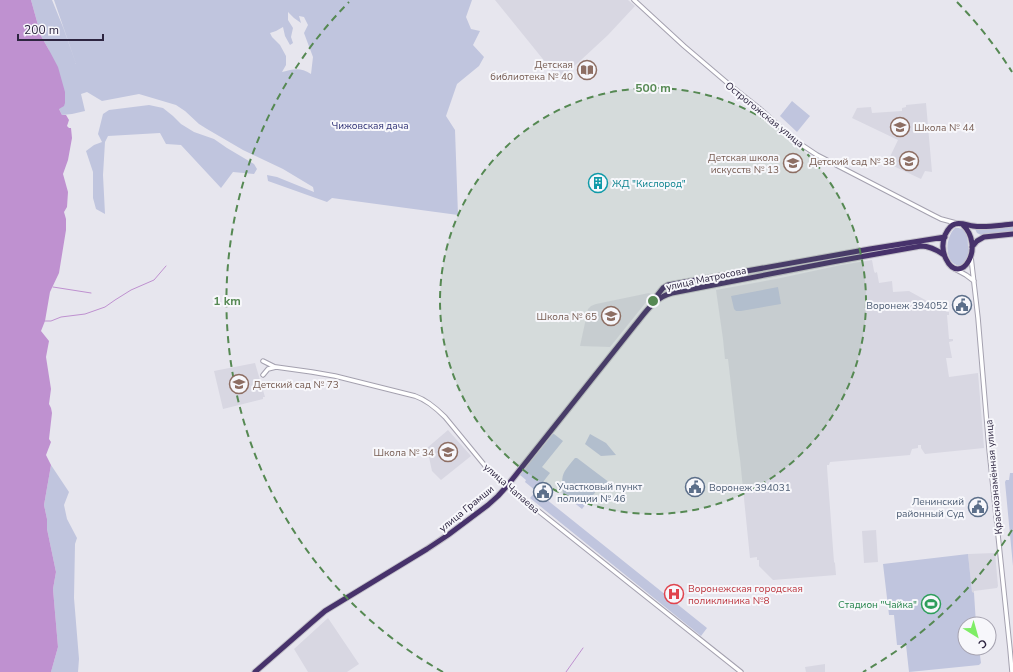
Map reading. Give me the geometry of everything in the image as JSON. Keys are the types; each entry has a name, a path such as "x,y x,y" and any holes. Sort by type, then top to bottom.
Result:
{"highway":[{"path":"944,255 943,248 945,237 947,230 951,226 959,223 984,227 1013,224"},
{"path":"954,268 957,269 963,267 968,263 971,257 972,247 970,234 966,228 959,223"},
{"path":"972,247 977,241 984,237 1013,234"},
{"name":"улица Матросова","path":"646,312 663,288 668,285 945,237"},
{"name":"улица Матросова","path":"646,312 655,302 665,295 920,246 932,248 944,255 950,266 954,268"},
{"path":"830,256 832,262"},
{"name":"улица Грамши","path":"255,672 311,622 326,611 427,549 488,505 507,486 646,312"}],"street":[{"name":"Острогожская улица","path":"634,0 684,46 796,141 822,157 941,219 959,223"},
{"path":"941,219 946,225 947,230"},
{"name":"Краснознамённая улица","path":"971,257 1000,560 1012,649 1012,672"},
{"path":"954,268 974,281"},
{"name":"улица Чапаева","path":"262,361 276,367 335,376 421,398 428,402 438,410 486,467 507,486 741,672"},
{"path":"263,375 268,369 276,367"}],"shaded area":[{"path":"0,0 31,0 41,36 58,67 65,92 64,106 59,109 62,115 66,115 69,120 67,126 71,128 72,138 68,160 63,174 68,192 67,207 64,212 66,219 66,230 59,273 50,292 45,321 41,331 49,341 46,357 51,389 49,404 52,413 49,439 51,442 46,455 51,465 44,505 47,519 47,529 56,572 53,589 58,647 51,672 0,672"},
{"path":"495,0 628,0 635,6 608,35 559,79"},
{"name":"Школа № 44","path":"926,103 932,172 925,171 921,179 887,163 898,140 852,118 857,108 871,107 872,113 902,111 902,108 906,107 906,105"},
{"name":"Детская школа искусств № 13","path":"791,154 804,162 796,174 782,164"},
{"path":"872,260 874,271 875,273 877,272 879,283 892,281 893,292 909,291 949,312 949,315 947,315 949,339 953,339 953,341 949,342 952,358 946,358 949,377 978,373 984,448 925,454 921,448 921,445 918,445 918,448 912,449 910,455 830,462 827,467 836,575 773,580 759,566 759,560 757,560 757,557 750,558 728,359 725,359 716,290"},
{"name":"Школа № 65","path":"649,293 651,296 610,347 580,346 588,309 591,306"},
{"name":"Детский сад № 73","path":"255,363 265,397 263,397 263,399 223,409 214,371"},
{"name":"Школа № 34","path":"448,430 471,456 441,480 432,471 427,448"},
{"path":"876,530 878,562 864,563 862,531"},
{"path":"995,553 997,588 974,591 974,593 972,593 968,554"},
{"path":"328,618 359,664 347,672 308,672 294,649"},
{"path":"825,664 825,672 806,672 805,667"}],"green space":[{"name":"Чижовская дача","path":"31,0 52,0 76,64 54,0 472,0 466,17 471,29 480,31 473,45 484,57 479,66 457,84 446,116 455,130 458,215 332,198 327,202 268,181 267,175 277,177 314,192 313,187 283,169 243,150 199,124 176,105 139,94 102,101 87,92 81,94 85,111 62,115 59,109 49,50 41,36","holes":["288,12 301,23 299,16 304,17 308,25 304,33 313,57 311,74 304,70 297,69 282,72 286,65 286,56 280,45 270,33 283,27 285,36 290,45 293,43 291,37 293,28 288,20"]},
{"path":"792,101 810,116 797,132 780,116"},
{"path":"149,105 163,108 181,124 194,132 214,139 254,164 257,169 254,174 233,172 221,188 181,145 166,144 160,133 108,136 105,142 103,175 105,214 96,209 93,198 93,172 86,151 94,145 102,142 98,134 103,114 109,110"},
{"path":"1013,226 1013,233 981,235 977,233 975,229"},
{"path":"955,228 962,229 966,233 968,239 969,257 961,266 951,261 948,250 949,238"},
{"path":"778,287 781,304 741,311 736,311 734,309 731,296"},
{"path":"554,434 563,441 542,467 550,473 536,491 525,482 526,480 520,475"},
{"path":"590,434 606,443 616,455 601,456 585,444"},
{"path":"575,458 610,483 606,488 601,485 582,509 563,494 563,474"},
{"path":"51,465 69,492 64,505 67,519 77,538 75,544 74,598 79,659 78,672 51,672 58,647 53,589 56,572 47,529 47,519 44,505"},
{"path":"1010,473 1013,473 1013,566 1005,482 1006,480 1009,480"},
{"path":"536,491 707,628 701,636 530,498"},
{"name":"Стадион \"Чайка\"","path":"968,554 972,592 974,593 975,616 957,616 957,656 980,656 981,663 979,665 909,672 906,645 897,645 894,615 889,615 883,564"}],"waterway":[{"path":"45,321 85,314 105,307 131,290 154,280 166,266"},
{"path":"53,287 91,293"},
{"path":"566,672 583,648"}],"place":[{"name":"Детская библиотека № 40","path":"587,70"},
{"name":"Школа № 44","path":"900,127"},
{"name":"Детский сад № 38","path":"909,161"},
{"name":"Детская школа искусств № 13","path":"793,163"},
{"name":"ЖД \"Кислород\"","path":"598,183"},
{"name":"Воронеж 394052","path":"962,305"},
{"name":"Школа № 65","path":"611,316"},
{"name":"Детский сад № 73","path":"239,384"},
{"name":"Школа № 34","path":"448,452"},
{"name":"Воронеж 394031","path":"695,487"},
{"name":"Участковый пункт полиции № 46","path":"543,492"},
{"name":"Ленинский районный Суд","path":"978,507"},
{"name":"Воронежская городская поликлиника №8","path":"674,594"},
{"name":"Стадион \"Чайка\"","path":"931,604"}]}
